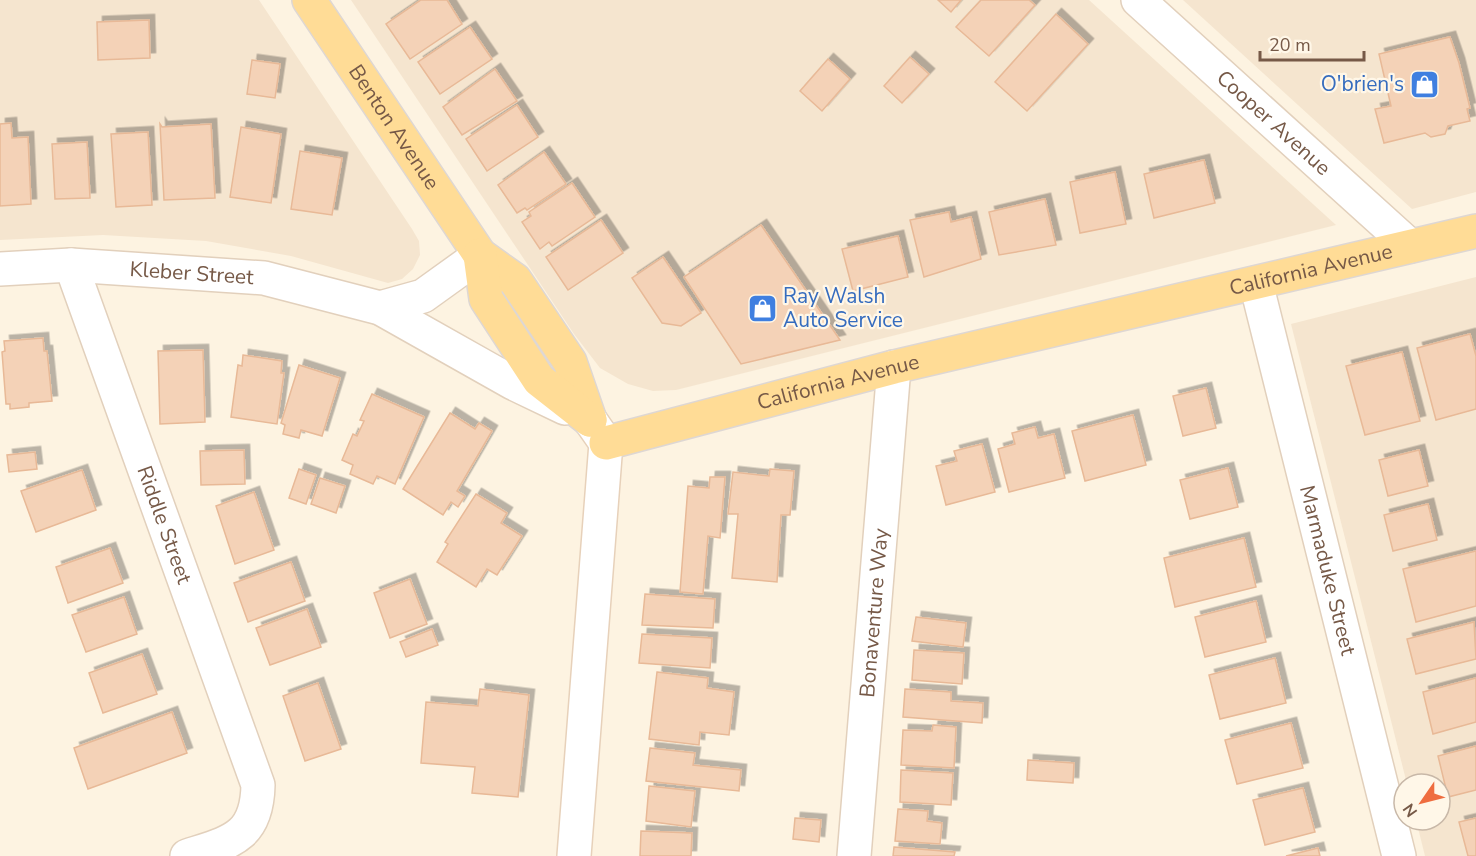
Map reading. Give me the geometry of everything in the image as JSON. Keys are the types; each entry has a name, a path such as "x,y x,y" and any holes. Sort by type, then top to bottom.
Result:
{"main road":[{"name":"Benton Avenue","path":"309,0 480,255 515,280 570,362 598,431"},
{"name":"California Avenue","path":"598,431 894,368 1476,231"}],"street":[{"name":"Cooper Avenue","path":"1138,0 1410,246"},
{"path":"380,308 423,296 480,255"},
{"name":"Kleber Street","path":"0,269 71,265 264,278 380,308 598,431"},
{"name":"Riddle Street","path":"71,265 258,785 255,814 250,826 228,843 187,856"},
{"name":"Marmaduke Street","path":"1256,283 1399,856"},
{"name":"Bonaventure Way","path":"854,856 894,368"},
{"path":"574,856 598,431"}],"shaded area":[{"path":"0,0 259,0 419,241 420,255 413,269 402,279 388,283 291,256 206,241 103,235 0,240"},
{"path":"351,0 1089,0 1336,225 676,390 653,391 628,384 600,368 574,334"},
{"path":"1183,0 1476,0 1476,192 1412,209"},
{"path":"1476,277 1476,856 1425,856 1419,832 1452,832 1452,772 1404,772 1291,324"}],"building":[{"path":"421,0 447,0 462,24 410,59 386,24"},
{"path":"938,0 961,0 951,12"},
{"path":"981,0 1029,0 1035,5 989,56 956,27"},
{"path":"1056,14 1088,44 1027,111 995,82"},
{"path":"149,20 150,58 98,60 97,22"},
{"path":"470,27 492,59 440,94 418,62"},
{"name":"O'brien's","path":"1450,37 1470,108 1467,109 1470,121 1448,126 1445,134 1431,137 1425,133 1384,143 1375,109 1391,106 1379,54"},
{"path":"910,57 929,74 902,103 884,86"},
{"path":"828,59 850,79 822,111 800,91"},
{"path":"252,60 280,64 275,98 247,94"},
{"path":"495,69 517,101 462,135 443,107"},
{"path":"517,105 538,137 487,171 466,139"},
{"path":"11,123 12,138 28,137 31,204 0,206 0,124"},
{"path":"160,124 162,127 211,124 215,198 164,200"},
{"path":"241,127 281,134 271,203 230,197"},
{"path":"148,132 152,205 116,207 111,134"},
{"path":"87,142 90,198 55,199 52,144"},
{"path":"300,151 342,158 332,215 291,209"},
{"path":"544,152 566,184 527,210 525,208 517,213 498,185"},
{"path":"1204,160 1215,203 1154,218 1144,174"},
{"path":"1115,172 1126,224 1080,233 1070,182"},
{"path":"572,183 595,217 552,246 549,242 540,249 522,222 531,216 529,212"},
{"path":"1045,199 1056,245 999,255 989,212"},
{"path":"949,212 951,222 971,217 981,259 924,277 910,220"},
{"path":"601,220 623,253 568,290 546,257"},
{"name":"Ray Walsh Auto Service","path":"761,225 840,340 741,364 684,277"},
{"path":"898,236 908,277 853,291 842,249"},
{"path":"663,257 701,313 681,326 662,323 632,278"},
{"path":"1470,334 1476,356 1476,409 1436,420 1417,348"},
{"path":"43,338 44,351 47,351 52,401 29,403 29,407 10,409 10,404 6,404 2,352 5,351 4,341"},
{"path":"203,350 205,422 160,424 158,351"},
{"path":"1402,352 1420,421 1365,435 1346,366"},
{"path":"243,355 282,361 281,373 284,373 277,424 231,417 238,365 242,366"},
{"path":"299,365 340,378 322,436 301,430 299,438 283,434 285,425 281,423"},
{"path":"1206,388 1216,428 1183,436 1173,396"},
{"path":"372,394 424,417 395,484 377,476 373,484 350,474 353,465 342,460 353,434 357,436 364,421 360,420"},
{"path":"450,413 475,429 479,423 492,431 457,491 465,496 458,507 451,502 443,515 403,489"},
{"path":"1133,415 1146,465 1085,481 1072,431"},
{"path":"1035,427 1038,438 1054,434 1065,478 1009,492 998,449 1015,444 1012,433"},
{"path":"982,444 995,492 946,505 936,466 957,461 954,451"},
{"path":"244,450 245,484 201,485 200,451"},
{"path":"1419,450 1428,486 1388,496 1379,460"},
{"path":"35,452 37,469 9,472 7,455"},
{"path":"1228,468 1238,507 1190,519 1180,480"},
{"path":"299,469 316,475 306,504 289,498"},
{"path":"770,469 794,471 790,515 781,515 777,582 732,578 738,514 728,514 733,472 769,476"},
{"path":"82,470 96,510 36,532 21,491"},
{"path":"710,477 725,477 720,538 708,536 703,594 680,592 688,486 709,488"},
{"path":"320,478 345,486 336,513 311,504"},
{"path":"254,492 274,550 235,564 216,506"},
{"path":"476,494 507,513 501,523 522,536 497,575 487,569 476,587 437,562 448,544 445,542"},
{"path":"1428,504 1437,540 1393,551 1384,515"},
{"path":"1244,538 1256,587 1175,607 1164,558"},
{"path":"110,548 123,583 68,603 56,567"},
{"path":"1476,551 1476,606 1416,622 1403,569"},
{"path":"291,562 305,601 248,622 234,583"},
{"path":"410,579 427,624 390,638 374,593"},
{"path":"645,594 715,599 713,628 642,625"},
{"path":"124,597 137,634 86,652 72,615"},
{"path":"1256,601 1266,642 1205,657 1195,617"},
{"path":"307,609 321,647 270,665 256,628"},
{"path":"916,617 966,623 963,647 912,641"},
{"path":"1474,622 1476,659 1416,674 1407,639"},
{"path":"432,629 438,645 406,657 400,642"},
{"path":"642,634 712,638 710,668 639,663"},
{"path":"914,650 964,653 962,684 912,680"},
{"path":"142,654 157,694 103,713 89,673"},
{"path":"1275,658 1286,703 1220,719 1209,675"},
{"path":"657,672 708,678 707,688 734,692 729,735 700,732 699,745 649,739"},
{"path":"1476,678 1476,722 1433,734 1423,692"},
{"path":"318,683 341,749 305,761 283,696"},
{"path":"480,689 529,695 518,797 472,793 475,767 421,763 426,702 478,706"},
{"path":"905,689 951,692 951,701 983,703 982,723 903,717"},
{"path":"172,712 187,753 88,789 74,748"},
{"path":"1291,723 1303,768 1237,784 1225,740"},
{"path":"933,725 956,727 954,768 901,765 903,730 932,731"},
{"path":"1476,746 1476,790 1452,796 1452,772 1442,772 1438,756"},
{"path":"650,748 695,753 693,765 741,770 739,791 646,781"},
{"path":"1028,760 1074,763 1073,783 1027,780"},
{"path":"901,770 953,773 951,805 900,802"},
{"path":"649,786 695,791 691,827 646,821"},
{"path":"1303,788 1315,832 1265,845 1253,800"},
{"path":"898,809 928,811 927,821 942,823 940,844 895,841"},
{"path":"795,818 821,820 819,842 793,839"},
{"path":"1476,818 1476,856 1468,856 1459,822"},
{"path":"641,831 692,833 691,856 640,856"},
{"path":"894,847 955,852 954,856 893,856"},
{"path":"1318,848 1320,856 1286,856"}],"place":[{"name":"O'brien's","path":"1425,84"},
{"name":"Ray Walsh Auto Service","path":"762,308"}]}
